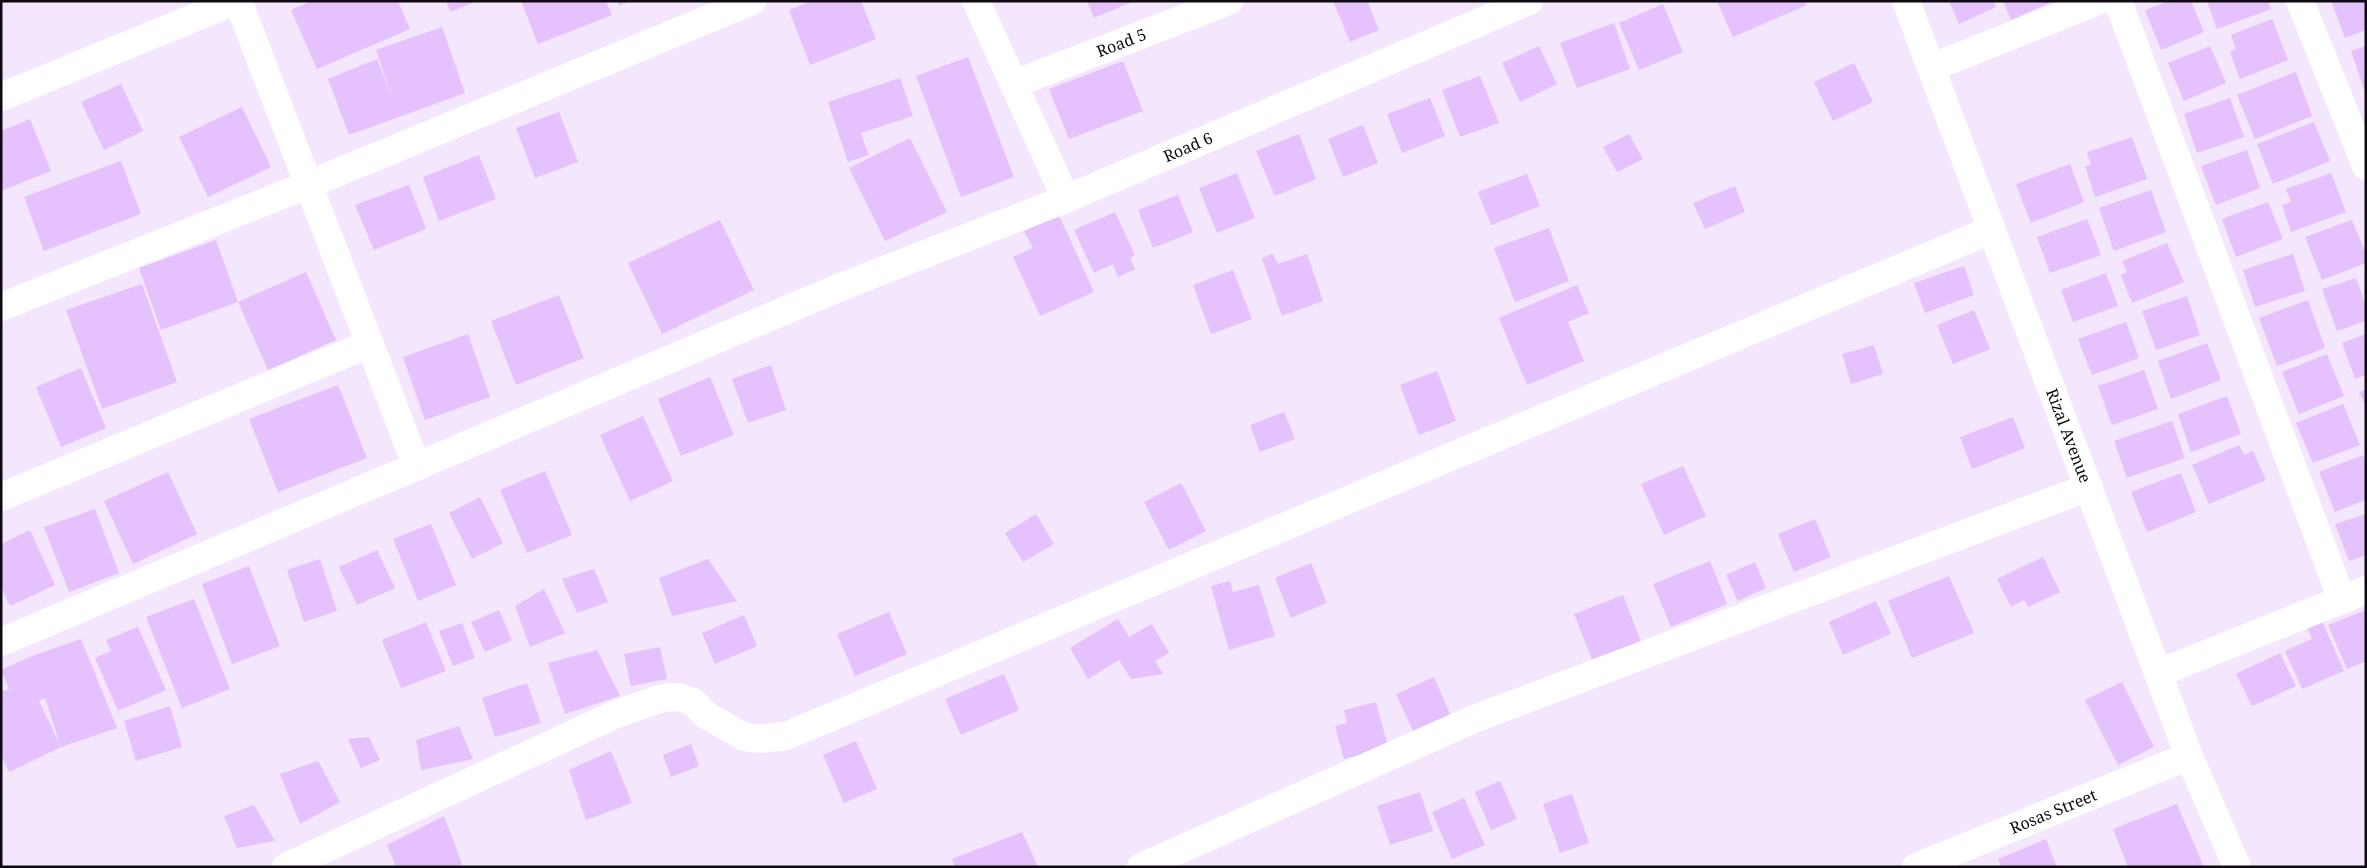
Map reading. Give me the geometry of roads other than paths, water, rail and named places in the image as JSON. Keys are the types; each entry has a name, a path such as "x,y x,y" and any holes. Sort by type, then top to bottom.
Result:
{"street":[{"path":"1,97 237,1 310,184 417,467"},
{"path":"1,307 310,184 752,1"},
{"path":"976,1 1066,198"},
{"name":"Road 5","path":"1014,84 1229,1"},
{"name":"Road 6","path":"1,642 843,286 1066,198 1530,1"},
{"name":"Rizal Avenue","path":"1906,1 1933,67 1990,230 2159,672 2189,756 2236,867"},
{"path":"1933,67 2098,1"},
{"path":"2118,1 2354,595 2159,672"},
{"path":"2300,1 2366,166"},
{"path":"286,867 614,716 662,698 678,697 693,702 706,716 744,737 761,739 786,736 1990,230"},
{"path":"1,497 369,344"},
{"path":"1141,867 1474,719 2089,487"},
{"name":"Rosas Street","path":"1916,867 2189,756"}]}
